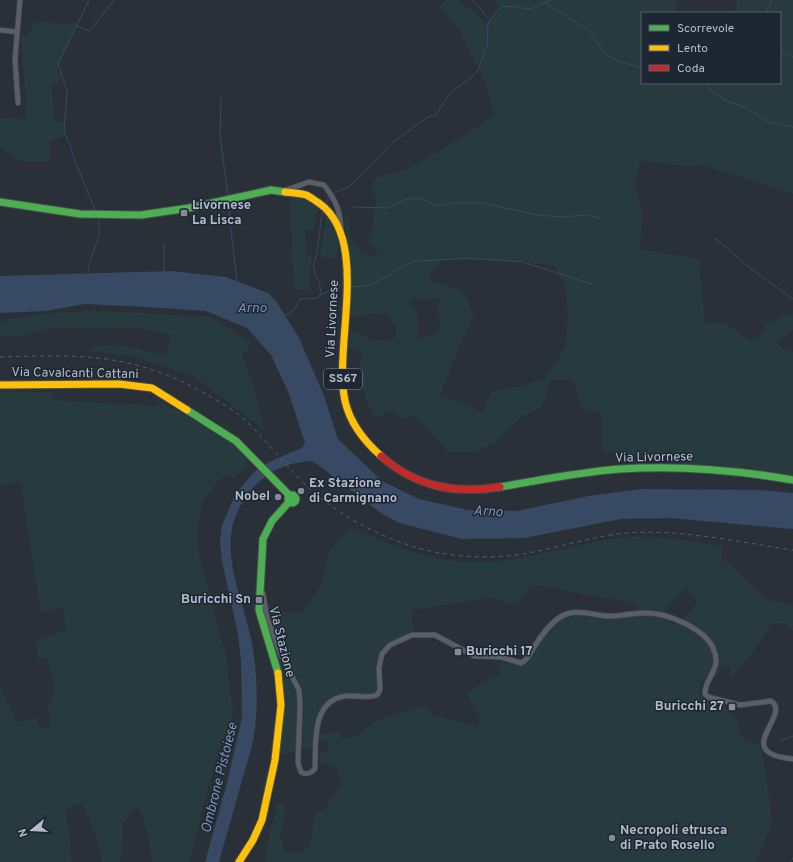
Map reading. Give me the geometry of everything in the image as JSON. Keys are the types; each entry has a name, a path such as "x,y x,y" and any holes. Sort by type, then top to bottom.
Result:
{"main road":[{"name":"Via Livornese","path":"0,202 67,214 149,214 174,211 271,190 300,192 320,202 330,211 341,230 347,254 348,269 343,354 344,395 355,426 365,441 378,454 411,476 430,484 464,490 637,468 722,470 757,473 793,480"},
{"name":"Via Cavalcanti Cattani","path":"0,385 119,384 152,388 236,441 267,471"},
{"name":"Via Stazione","path":"239,862 253,840 262,820 275,760 281,705 278,674 259,610 262,581 262,547 266,530 289,499 278,482 267,471"}],"street":[{"path":"18,103 15,59 16,32 20,0"},
{"path":"0,30 16,32"},
{"path":"286,190 310,182 324,185 334,199 340,212 341,230"},
{"path":"262,581 267,617 281,655 299,690 298,763 301,772 304,774 312,772 315,769 318,719 323,708 326,704 340,697 377,695 380,690 379,668 382,654 400,639 412,635 434,635 474,656 501,657 521,663 529,657 534,647 556,620 563,615 578,612 607,616 647,612 692,627 702,633 710,643 715,655 714,671 706,685 705,694 708,697 734,704 775,702 780,711 780,716 767,737 766,746 769,754 772,756 793,759"}],"green space":[{"path":"446,0 458,0 486,22 499,13 498,3 492,0 678,0 675,11 676,12 641,12 641,84 781,84 781,12 733,12 737,9 736,0 793,0 793,194 702,165 681,166 640,161 635,181 642,213 640,249 699,259 705,323 725,322 748,340 760,336 767,323 793,313 793,330 778,342 781,348 793,352 793,477 689,466 673,456 665,454 631,455 619,454 601,449 601,415 582,407 573,380 551,379 542,407 519,419 496,441 476,452 448,451 414,415 404,419 390,411 375,418 368,405 358,372 363,353 347,348 350,330 359,332 369,339 382,341 395,338 396,327 386,313 364,315 350,319 352,264 344,217 348,214 351,239 358,245 361,253 370,257 379,252 367,240 372,228 376,199 371,186 377,177 408,169 472,131 494,114 486,83 461,33 439,6","holes":["442,260 521,261 554,266 566,288 568,316 566,345 544,378 522,386 491,392 483,413 460,401 440,396 460,344 473,317 471,306 462,291 441,283 432,282 429,274","437,297 441,298 442,301 438,303 440,322 439,328 435,335 419,339 417,313 409,303 409,300 416,298 420,301"]},
{"path":"35,22 78,24 57,69 61,80 52,83 54,122 65,122 66,135 49,141 51,162 23,162 0,148 0,118 27,119 21,35 27,35"},
{"path":"290,196 302,198 319,207 313,230 305,230 306,256 312,256 309,291 295,289 292,261"},
{"path":"326,216 330,220 337,236 338,247 336,258 320,257"},
{"path":"110,311 211,317 249,342 249,348 242,355 254,387 264,430 195,377 128,355 91,352 93,346 120,345 166,355 171,335 139,328 49,329 21,337 0,336 0,322 13,318 41,314"},
{"path":"0,391 51,392 55,400 156,406 163,403 234,442 247,460 247,468 233,478 226,474 214,486 202,504 197,529 200,559 226,655 233,712 209,784 189,862 153,862 143,817 136,805 123,824 122,853 119,862 101,862 99,847 94,832 81,804 66,808 72,862 0,862 0,688 18,722 38,718 40,729 51,725 48,707 55,691 48,657 38,659 36,640 66,630 63,607 41,612 20,481 0,486"},
{"path":"351,528 408,550 437,558 467,562 509,560 609,539 629,537 664,538 723,546 721,557 768,600 789,604 793,607 793,631 785,623 771,624 756,648 731,678 729,665 722,667 717,676 707,676 701,682 699,694 706,700 721,704 728,709 737,722 745,742 760,745 764,760 772,823 756,862 265,862 270,830 278,802 283,805 285,819 280,833 285,851 301,854 310,844 314,815 324,809 341,785 337,768 321,764 319,752 327,751 328,740 314,740 314,748 302,748 300,751 279,755 285,708 283,684 268,634 270,610 301,613 322,584 327,558 339,538","holes":["531,585 621,601 639,607 637,610 615,613 579,610 562,614 550,623 527,656 519,660 502,656 499,675 483,682 467,694 480,718 478,726 430,714 426,705 375,721 355,737 342,739 340,732 320,734 323,712 327,706 333,702 348,699 374,698 380,696 382,688 383,655 393,647 414,636 412,610 490,598 516,605","686,587 697,602 678,626 663,619 666,608"]}],"water":[{"name":"Arno","path":"172,271 226,277 268,293 276,301 299,338 323,393 338,439 382,481 419,499 468,510 517,511 588,496 641,489 760,490 793,493 793,529 670,518 621,519 524,538 462,539 399,523 382,514 313,461 287,465 272,472 258,482 252,489 239,508 232,528 231,547 233,567 253,649 257,688 257,709 251,749 219,862 205,862 226,787 242,718 241,661 238,634 222,561 220,542 222,525 235,495 254,472 269,462 302,448 305,443 289,394 271,355 247,328 206,311 85,304 45,311 0,313 0,276"}],"waterway":[{"path":"89,0 58,64 67,91 64,133 96,212"},
{"path":"77,26 90,31 114,0"},
{"path":"473,0 489,19"},
{"path":"335,192 349,187 393,142 428,117 436,115 450,93 471,78 478,70 487,46 488,24 497,11 502,7 509,6 530,9 551,0"},
{"path":"766,12 772,0"},
{"path":"546,3 585,28 598,42 604,54 621,62 641,68"},
{"path":"781,52 793,57"},
{"path":"708,84 711,91 729,102 745,107 768,122 793,127"},
{"path":"221,97 220,135 228,196"},
{"path":"326,202 330,196"},
{"path":"352,207 389,208 404,200 415,198 437,206 453,203 482,203 537,215 562,217 585,215 600,218"},
{"path":"228,203 237,282"},
{"path":"285,316 294,310 300,299 318,298 321,293 319,282 313,267 317,253 323,209"},
{"path":"88,273 89,265 98,239 98,219"},
{"path":"715,238 750,268 793,299"},
{"path":"164,244 164,271"},
{"path":"351,286 359,287 374,283 409,263 417,261 468,258 523,262 592,284"},
{"path":"321,295 339,285 345,285"},
{"path":"780,741 793,736"},
{"path":"790,862 793,858"}],"railway":[{"path":"0,357 77,356 101,358 147,368 171,377 203,392 244,419 284,463 309,488 333,508 388,538 418,548 461,556 505,556 519,555 614,534 647,532 710,537 793,550"}],"traffic: fast":[{"path":"0,202 80,214 141,215 189,208 271,190 285,192"},
{"path":"187,410 236,441 290,496"},
{"path":"500,487 560,476 642,468 707,469 793,480"},
{"path":"290,495 294,495 296,499 294,503 290,503 288,501 288,497 290,495"},
{"path":"278,673 259,610 263,539 272,521 289,502"}],"traffic: slow":[{"path":"285,192 299,193 309,196 319,203 335,220 343,242 347,267 347,295 343,352 345,401 350,417 358,431 381,456"},
{"path":"0,385 119,384 152,388 187,410"},
{"path":"239,862 253,840 262,820 275,760 281,705 278,673"}],"traffic: jam":[{"path":"381,456 394,467 408,475 437,486 467,489 500,487"}],"place":[{"name":"Livornese La Lisca","path":"184,213"},
{"name":"Ex Stazione di Carmignano","path":"301,491"},
{"name":"Nobel","path":"278,497"},
{"name":"Buricchi Sn","path":"259,600"},
{"name":"Buricchi 17","path":"458,652"},
{"name":"Buricchi 27","path":"732,707"},
{"name":"Necropoli etrusca di Prato Rosello","path":"612,838"}],"water label":[{"name":"Ombrone Pistoiese","path":"220,778"}]}
